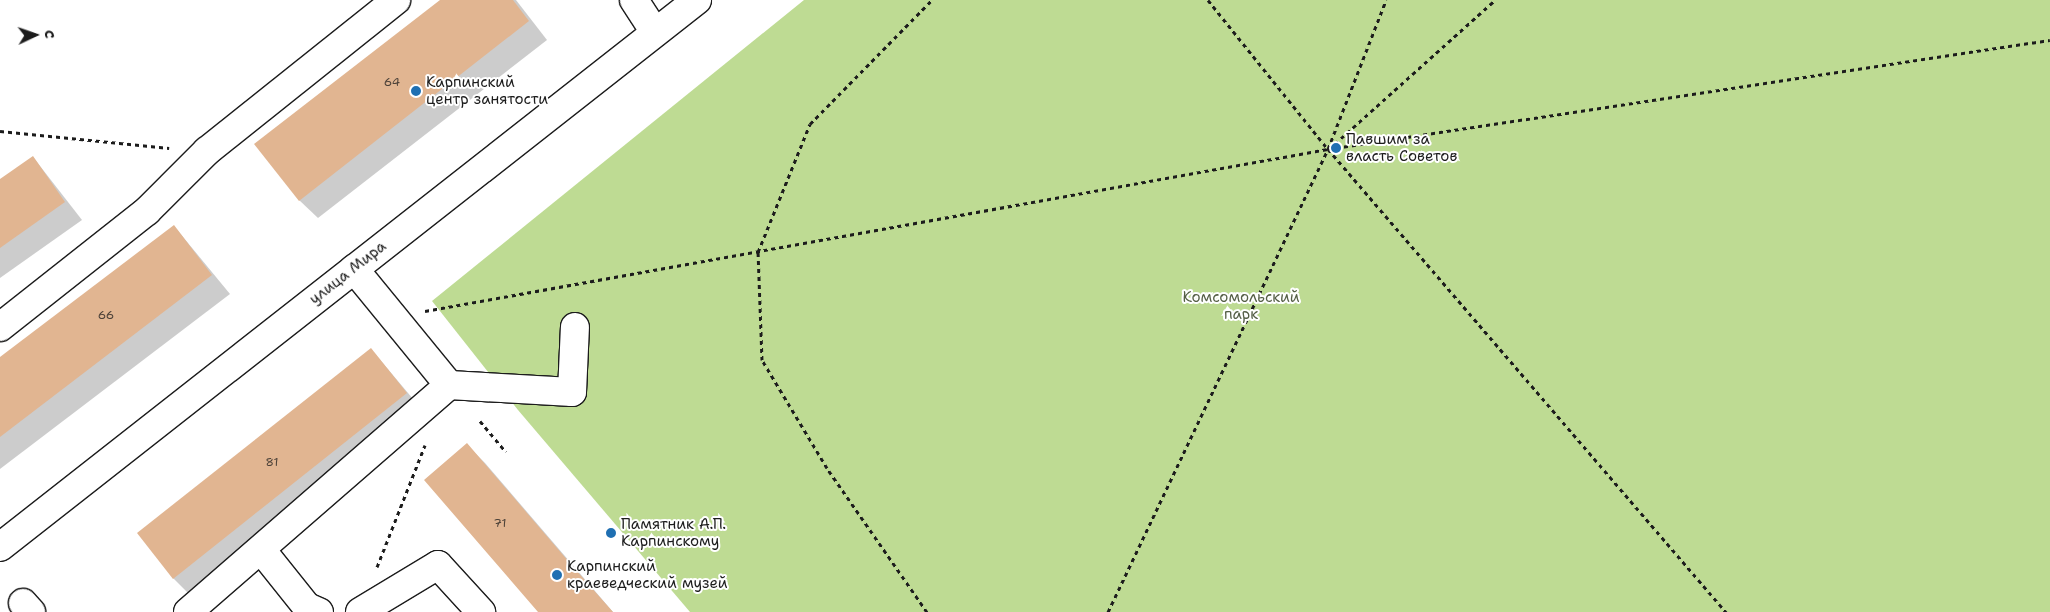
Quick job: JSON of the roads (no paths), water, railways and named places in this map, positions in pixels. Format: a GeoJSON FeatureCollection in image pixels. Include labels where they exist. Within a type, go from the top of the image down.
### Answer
{"type":"FeatureCollection","features":[{"type":"Feature","properties":{"kind":"main road"},"geometry":{"type":"LineString","coordinates":[[0,327],[147,211],[207,151],[396,0]]}},
{"type":"Feature","properties":{"kind":"main road"},"geometry":{"type":"LineString","coordinates":[[634,0],[655,32]]}},
{"type":"Feature","properties":{"kind":"main road","name":"улица Мира"},"geometry":{"type":"LineString","coordinates":[[0,546],[697,0]]}},
{"type":"Feature","properties":{"kind":"main road"},"geometry":{"type":"LineString","coordinates":[[354,269],[449,385]]}},
{"type":"Feature","properties":{"kind":"main road"},"geometry":{"type":"LineString","coordinates":[[188,612],[263,552],[449,385],[572,392],[575,327]]}},
{"type":"Feature","properties":{"kind":"main road"},"geometry":{"type":"LineString","coordinates":[[263,552],[307,607],[319,612]]}},
{"type":"Feature","properties":{"kind":"main road"},"geometry":{"type":"LineString","coordinates":[[360,612],[438,565],[481,612]]}},
{"type":"Feature","properties":{"kind":"place","name":"Карпинский центр занятости"},"geometry":{"type":"Point","coordinates":[416,91]}},
{"type":"Feature","properties":{"kind":"place","name":"Павшим за власть Советов"},"geometry":{"type":"Point","coordinates":[1336,148]}},
{"type":"Feature","properties":{"kind":"place","name":"Памятник А.П. Карпинскому"},"geometry":{"type":"Point","coordinates":[611,533]}},
{"type":"Feature","properties":{"kind":"place","name":"Карпинский краеведческий музей"},"geometry":{"type":"Point","coordinates":[557,575]}},
{"type":"Feature","properties":{"kind":"park label","name":"Комсомольский парк"},"geometry":{"type":"Point","coordinates":[1241,306]}}]}
